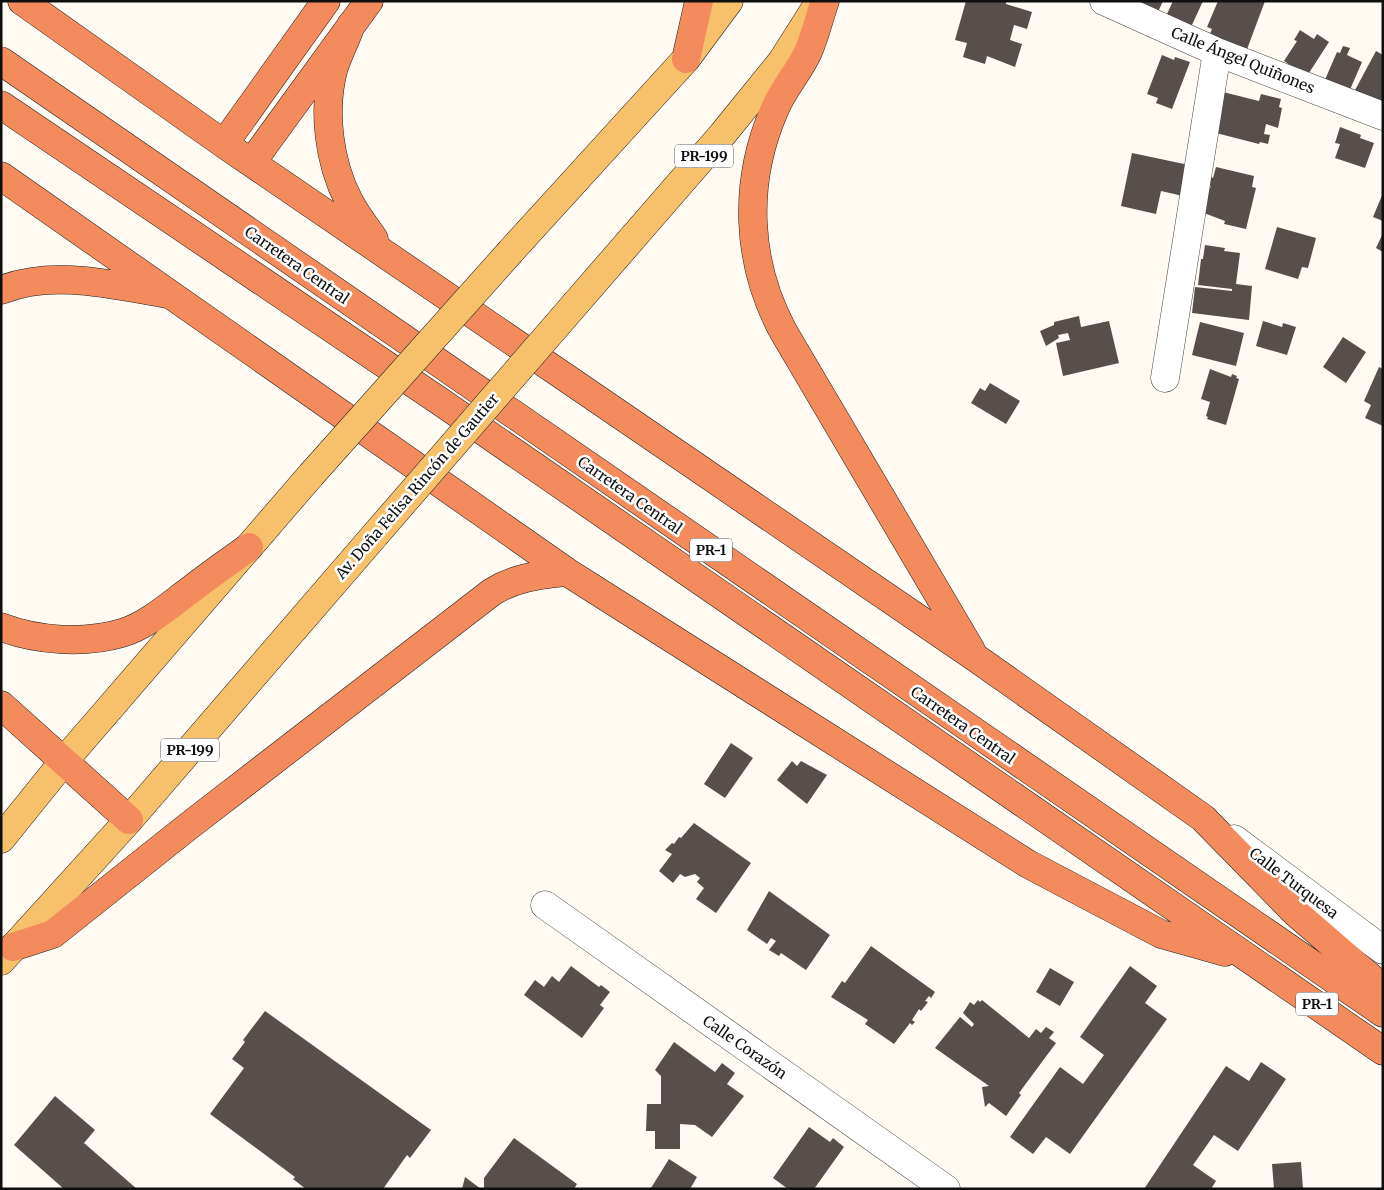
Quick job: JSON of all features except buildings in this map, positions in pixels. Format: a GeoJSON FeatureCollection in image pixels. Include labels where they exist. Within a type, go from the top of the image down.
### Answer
{"type":"FeatureCollection","features":[{"type":"Feature","properties":{"kind":"highway"},"geometry":{"type":"LineString","coordinates":[[22,1],[494,331],[976,658],[1203,818],[1296,913],[1383,990]]}},
{"type":"Feature","properties":{"kind":"highway"},"geometry":{"type":"LineString","coordinates":[[224,144],[326,1]]}},
{"type":"Feature","properties":{"kind":"highway"},"geometry":{"type":"LineString","coordinates":[[252,162],[369,1]]}},
{"type":"Feature","properties":{"kind":"highway"},"geometry":{"type":"LineString","coordinates":[[686,59],[699,1]]}},
{"type":"Feature","properties":{"kind":"highway"},"geometry":{"type":"LineString","coordinates":[[825,1],[808,53],[774,110],[755,175],[752,229],[763,285],[769,306],[783,331],[976,658]]}},
{"type":"Feature","properties":{"kind":"highway"},"geometry":{"type":"LineString","coordinates":[[351,25],[334,68],[331,83],[329,116],[331,148],[349,202],[382,251]]}},
{"type":"Feature","properties":{"kind":"highway","name":"Carretera Central"},"geometry":{"type":"LineString","coordinates":[[1,61],[1383,1013]]}},
{"type":"Feature","properties":{"kind":"highway","name":"Carretera Central"},"geometry":{"type":"LineString","coordinates":[[1,105],[438,400],[1383,1051]]}},
{"type":"Feature","properties":{"kind":"highway"},"geometry":{"type":"LineString","coordinates":[[1,176],[174,295],[567,572],[1028,864],[1160,934],[1250,959]]}},
{"type":"Feature","properties":{"kind":"highway"},"geometry":{"type":"LineString","coordinates":[[1,290],[28,282],[67,280],[174,295]]}},
{"type":"Feature","properties":{"kind":"highway"},"geometry":{"type":"LineString","coordinates":[[1,627],[32,635],[70,639],[123,632],[151,618],[176,602],[249,547]]}},
{"type":"Feature","properties":{"kind":"highway"},"geometry":{"type":"LineString","coordinates":[[7,954],[53,934],[190,825],[492,592],[522,578],[567,572]]}},
{"type":"Feature","properties":{"kind":"highway"},"geometry":{"type":"LineString","coordinates":[[1,706],[129,820]]}},
{"type":"Feature","properties":{"kind":"main road"},"geometry":{"type":"LineString","coordinates":[[1,839],[64,761],[311,475],[686,59],[729,1]]}},
{"type":"Feature","properties":{"kind":"main road","name":"Av. Doña Felisa Rincón de Gautier"},"geometry":{"type":"LineString","coordinates":[[7,954],[129,820],[722,135],[782,61],[820,1]]}},
{"type":"Feature","properties":{"kind":"street","name":"Calle Ángel Quiñones"},"geometry":{"type":"LineString","coordinates":[[1104,1],[1217,52],[1383,116]]}},
{"type":"Feature","properties":{"kind":"street"},"geometry":{"type":"LineString","coordinates":[[1165,378],[1217,52]]}},
{"type":"Feature","properties":{"kind":"street","name":"Calle Turquesa"},"geometry":{"type":"LineString","coordinates":[[1203,818],[1244,846],[1383,950]]}},
{"type":"Feature","properties":{"kind":"street","name":"Calle Corazón"},"geometry":{"type":"LineString","coordinates":[[544,905],[946,1189]]}}]}
